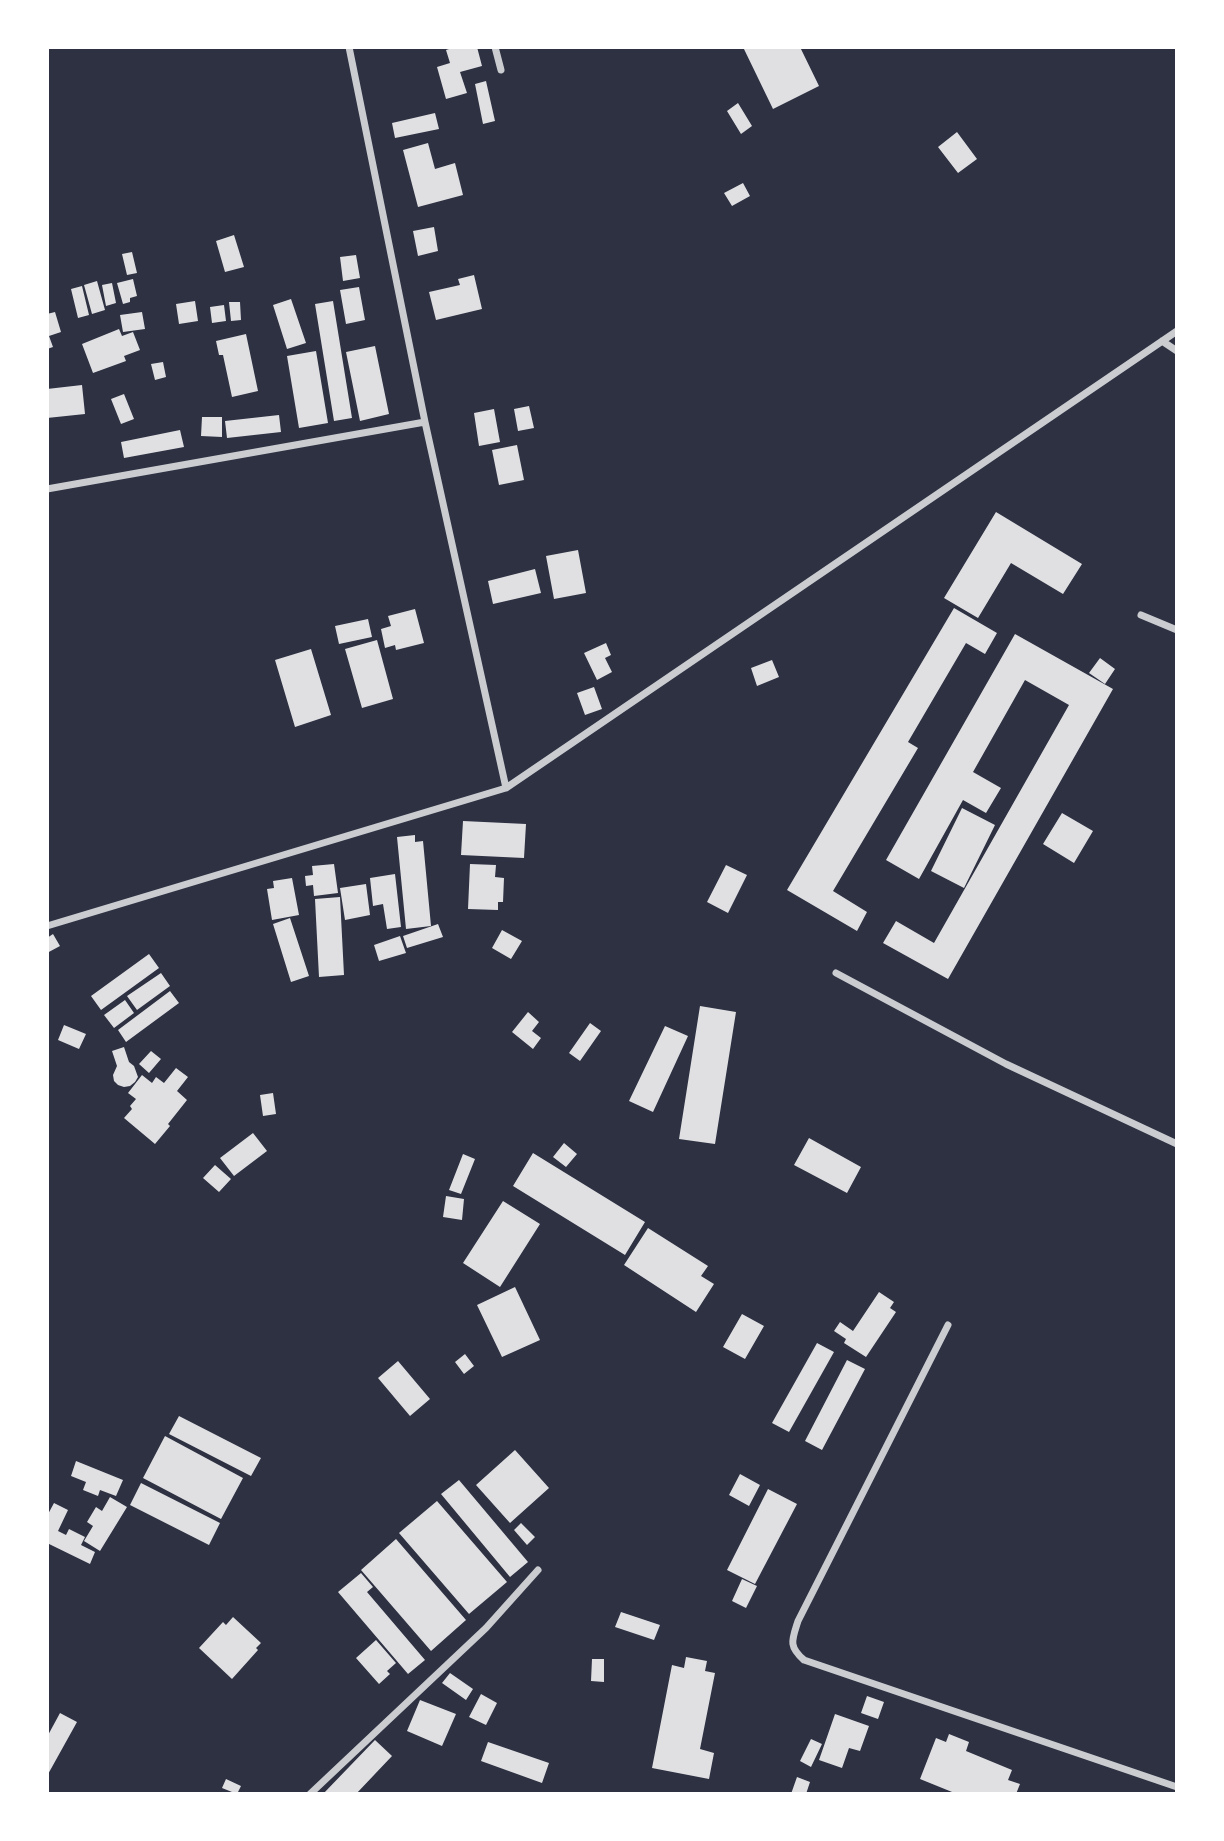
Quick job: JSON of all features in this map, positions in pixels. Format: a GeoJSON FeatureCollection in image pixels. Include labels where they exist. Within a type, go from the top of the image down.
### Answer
{"type":"FeatureCollection","features":[{"type":"Feature","properties":{"kind":"street"},"geometry":{"type":"LineString","coordinates":[[349,47],[425,422],[506,788]]}},
{"type":"Feature","properties":{"kind":"street"},"geometry":{"type":"LineString","coordinates":[[495,47],[501,71]]}},
{"type":"Feature","properties":{"kind":"street"},"geometry":{"type":"LineString","coordinates":[[47,926],[506,788],[1177,331]]}},
{"type":"Feature","properties":{"kind":"street"},"geometry":{"type":"LineString","coordinates":[[1162,341],[1177,351]]}},
{"type":"Feature","properties":{"kind":"street"},"geometry":{"type":"LineString","coordinates":[[47,489],[425,422]]}},
{"type":"Feature","properties":{"kind":"street"},"geometry":{"type":"LineString","coordinates":[[1141,615],[1177,630]]}},
{"type":"Feature","properties":{"kind":"street"},"geometry":{"type":"LineString","coordinates":[[836,973],[1006,1064],[1177,1144]]}},
{"type":"Feature","properties":{"kind":"street"},"geometry":{"type":"LineString","coordinates":[[948,1325],[798,1621],[792,1638],[795,1651],[804,1660],[1177,1787]]}},
{"type":"Feature","properties":{"kind":"street"},"geometry":{"type":"LineString","coordinates":[[310,1794],[486,1628],[538,1570]]}},
{"type":"Feature","properties":{"kind":"building"},"geometry":{"type":"Polygon","coordinates":[[[455,47],[477,47],[482,66],[460,72],[467,93],[446,99],[437,67],[450,63],[446,50],[455,47]]]}},
{"type":"Feature","properties":{"kind":"building"},"geometry":{"type":"Polygon","coordinates":[[[743,47],[800,47],[819,86],[773,109],[743,47]]]}},
{"type":"Feature","properties":{"kind":"building"},"geometry":{"type":"Polygon","coordinates":[[[486,81],[495,121],[483,124],[475,84],[486,81]]]}},
{"type":"Feature","properties":{"kind":"building"},"geometry":{"type":"Polygon","coordinates":[[[738,103],[752,126],[741,134],[727,111],[738,103]]]}},
{"type":"Feature","properties":{"kind":"building"},"geometry":{"type":"Polygon","coordinates":[[[435,113],[439,129],[395,138],[392,123],[435,113]]]}},
{"type":"Feature","properties":{"kind":"building"},"geometry":{"type":"Polygon","coordinates":[[[957,132],[977,159],[958,173],[938,147],[957,132]]]}},
{"type":"Feature","properties":{"kind":"building"},"geometry":{"type":"Polygon","coordinates":[[[428,143],[435,169],[455,163],[463,195],[418,207],[403,150],[428,143]]]}},
{"type":"Feature","properties":{"kind":"building"},"geometry":{"type":"Polygon","coordinates":[[[743,183],[750,196],[732,206],[724,193],[743,183]]]}},
{"type":"Feature","properties":{"kind":"building"},"geometry":{"type":"Polygon","coordinates":[[[434,227],[438,251],[418,256],[413,231],[434,227]]]}},
{"type":"Feature","properties":{"kind":"building"},"geometry":{"type":"Polygon","coordinates":[[[234,235],[244,267],[225,272],[216,241],[234,235]]]}},
{"type":"Feature","properties":{"kind":"building"},"geometry":{"type":"Polygon","coordinates":[[[132,252],[137,273],[127,275],[122,254],[132,252]]]}},
{"type":"Feature","properties":{"kind":"building"},"geometry":{"type":"Polygon","coordinates":[[[356,255],[360,278],[343,281],[340,257],[356,255]]]}},
{"type":"Feature","properties":{"kind":"building"},"geometry":{"type":"Polygon","coordinates":[[[474,275],[482,309],[436,320],[429,292],[460,285],[458,279],[474,275]]]}},
{"type":"Feature","properties":{"kind":"building"},"geometry":{"type":"Polygon","coordinates":[[[133,279],[137,296],[123,304],[117,283],[133,279]]]}},
{"type":"Feature","properties":{"kind":"building"},"geometry":{"type":"Polygon","coordinates":[[[97,281],[105,310],[92,314],[84,285],[97,281]]]}},
{"type":"Feature","properties":{"kind":"building"},"geometry":{"type":"Polygon","coordinates":[[[112,283],[116,303],[106,306],[102,285],[112,283]]]}},
{"type":"Feature","properties":{"kind":"building"},"geometry":{"type":"Polygon","coordinates":[[[82,286],[89,315],[78,318],[71,289],[82,286]]]}},
{"type":"Feature","properties":{"kind":"building"},"geometry":{"type":"Polygon","coordinates":[[[359,287],[365,320],[346,324],[340,290],[359,287]]]}},
{"type":"Feature","properties":{"kind":"building"},"geometry":{"type":"Polygon","coordinates":[[[291,299],[306,343],[287,349],[273,305],[291,299]]]}},
{"type":"Feature","properties":{"kind":"building"},"geometry":{"type":"Polygon","coordinates":[[[195,301],[198,321],[179,324],[176,304],[195,301]]]}},
{"type":"Feature","properties":{"kind":"building"},"geometry":{"type":"Polygon","coordinates":[[[333,301],[352,418],[334,421],[315,304],[333,301]]]}},
{"type":"Feature","properties":{"kind":"building"},"geometry":{"type":"Polygon","coordinates":[[[229,302],[240,302],[241,320],[231,321],[229,302]]]}},
{"type":"Feature","properties":{"kind":"building"},"geometry":{"type":"Polygon","coordinates":[[[224,305],[226,321],[212,323],[210,307],[224,305]]]}},
{"type":"Feature","properties":{"kind":"building"},"geometry":{"type":"Polygon","coordinates":[[[55,312],[61,332],[49,336],[53,347],[47,349],[47,314],[55,312]]]}},
{"type":"Feature","properties":{"kind":"building"},"geometry":{"type":"Polygon","coordinates":[[[142,312],[145,329],[123,332],[120,315],[142,312]]]}},
{"type":"Feature","properties":{"kind":"building"},"geometry":{"type":"Polygon","coordinates":[[[119,329],[122,336],[133,332],[140,350],[124,356],[126,361],[93,373],[82,344],[119,329]]]}},
{"type":"Feature","properties":{"kind":"building"},"geometry":{"type":"Polygon","coordinates":[[[246,334],[258,391],[232,397],[223,355],[219,355],[216,341],[246,334]]]}},
{"type":"Feature","properties":{"kind":"building"},"geometry":{"type":"Polygon","coordinates":[[[375,346],[389,414],[360,421],[346,352],[375,346]]]}},
{"type":"Feature","properties":{"kind":"building"},"geometry":{"type":"Polygon","coordinates":[[[316,351],[328,423],[299,428],[287,356],[316,351]]]}},
{"type":"Feature","properties":{"kind":"building"},"geometry":{"type":"Polygon","coordinates":[[[163,362],[166,377],[155,380],[151,364],[163,362]]]}},
{"type":"Feature","properties":{"kind":"building"},"geometry":{"type":"Polygon","coordinates":[[[82,385],[85,414],[47,418],[47,389],[82,385]]]}},
{"type":"Feature","properties":{"kind":"building"},"geometry":{"type":"Polygon","coordinates":[[[124,394],[134,419],[121,424],[111,399],[124,394]]]}},
{"type":"Feature","properties":{"kind":"building"},"geometry":{"type":"Polygon","coordinates":[[[529,406],[534,428],[518,431],[514,409],[529,406]]]}},
{"type":"Feature","properties":{"kind":"building"},"geometry":{"type":"Polygon","coordinates":[[[494,409],[500,442],[479,446],[474,413],[494,409]]]}},
{"type":"Feature","properties":{"kind":"building"},"geometry":{"type":"Polygon","coordinates":[[[279,415],[281,432],[227,438],[225,421],[279,415]]]}},
{"type":"Feature","properties":{"kind":"building"},"geometry":{"type":"Polygon","coordinates":[[[202,417],[222,417],[222,437],[201,436],[202,417]]]}},
{"type":"Feature","properties":{"kind":"building"},"geometry":{"type":"Polygon","coordinates":[[[180,430],[184,447],[124,458],[121,442],[180,430]]]}},
{"type":"Feature","properties":{"kind":"building"},"geometry":{"type":"Polygon","coordinates":[[[517,445],[524,480],[499,485],[492,450],[517,445]]]}},
{"type":"Feature","properties":{"kind":"building"},"geometry":{"type":"Polygon","coordinates":[[[996,512],[1082,564],[1063,594],[1011,563],[978,618],[944,598],[996,512]]]}},
{"type":"Feature","properties":{"kind":"building"},"geometry":{"type":"Polygon","coordinates":[[[578,550],[586,593],[554,599],[546,556],[578,550]]]}},
{"type":"Feature","properties":{"kind":"building"},"geometry":{"type":"Polygon","coordinates":[[[535,569],[541,593],[493,604],[488,581],[535,569]]]}},
{"type":"Feature","properties":{"kind":"building"},"geometry":{"type":"Polygon","coordinates":[[[954,608],[997,633],[985,654],[966,643],[908,742],[918,748],[833,891],[867,912],[857,931],[787,890],[954,608]]]}},
{"type":"Feature","properties":{"kind":"building"},"geometry":{"type":"Polygon","coordinates":[[[415,609],[424,643],[396,650],[395,645],[385,648],[381,629],[391,626],[388,616],[415,609]]]}},
{"type":"Feature","properties":{"kind":"building"},"geometry":{"type":"Polygon","coordinates":[[[368,619],[372,637],[339,644],[335,626],[368,619]]]}},
{"type":"Feature","properties":{"kind":"building"},"geometry":{"type":"Polygon","coordinates":[[[1015,634],[1113,689],[948,979],[883,943],[896,921],[934,943],[1069,705],[1025,680],[973,772],[1001,788],[986,813],[963,800],[919,879],[886,860],[1015,634]]]}},
{"type":"Feature","properties":{"kind":"building"},"geometry":{"type":"Polygon","coordinates":[[[377,640],[393,699],[362,708],[345,649],[377,640]]]}},
{"type":"Feature","properties":{"kind":"building"},"geometry":{"type":"Polygon","coordinates":[[[606,643],[611,655],[605,658],[612,672],[597,680],[584,653],[606,643]]]}},
{"type":"Feature","properties":{"kind":"building"},"geometry":{"type":"Polygon","coordinates":[[[311,649],[331,715],[295,727],[275,660],[311,649]]]}},
{"type":"Feature","properties":{"kind":"building"},"geometry":{"type":"Polygon","coordinates":[[[1100,658],[1115,669],[1105,684],[1089,673],[1100,658]]]}},
{"type":"Feature","properties":{"kind":"building"},"geometry":{"type":"Polygon","coordinates":[[[772,660],[779,677],[757,686],[751,668],[772,660]]]}},
{"type":"Feature","properties":{"kind":"building"},"geometry":{"type":"Polygon","coordinates":[[[594,687],[602,709],[585,715],[577,693],[594,687]]]}},
{"type":"Feature","properties":{"kind":"building"},"geometry":{"type":"Polygon","coordinates":[[[962,808],[995,825],[964,888],[931,871],[962,808]]]}},
{"type":"Feature","properties":{"kind":"building"},"geometry":{"type":"Polygon","coordinates":[[[1062,813],[1093,831],[1074,863],[1043,844],[1062,813]]]}},
{"type":"Feature","properties":{"kind":"building"},"geometry":{"type":"Polygon","coordinates":[[[463,821],[526,824],[524,858],[461,855],[463,821]]]}},
{"type":"Feature","properties":{"kind":"building"},"geometry":{"type":"Polygon","coordinates":[[[415,835],[415,842],[423,841],[431,926],[406,929],[397,837],[415,835]]]}},
{"type":"Feature","properties":{"kind":"building"},"geometry":{"type":"Polygon","coordinates":[[[334,864],[338,893],[314,896],[313,885],[306,886],[305,876],[313,875],[312,866],[334,864]]]}},
{"type":"Feature","properties":{"kind":"building"},"geometry":{"type":"Polygon","coordinates":[[[470,864],[496,865],[495,877],[504,878],[503,902],[498,902],[498,910],[468,909],[470,864]]]}},
{"type":"Feature","properties":{"kind":"building"},"geometry":{"type":"Polygon","coordinates":[[[726,865],[747,875],[728,913],[707,902],[726,865]]]}},
{"type":"Feature","properties":{"kind":"building"},"geometry":{"type":"Polygon","coordinates":[[[395,874],[401,927],[387,929],[383,904],[373,906],[370,878],[395,874]]]}},
{"type":"Feature","properties":{"kind":"building"},"geometry":{"type":"Polygon","coordinates":[[[292,878],[299,915],[272,920],[267,889],[274,888],[273,881],[292,878]]]}},
{"type":"Feature","properties":{"kind":"building"},"geometry":{"type":"Polygon","coordinates":[[[366,884],[370,915],[345,920],[340,888],[366,884]]]}},
{"type":"Feature","properties":{"kind":"building"},"geometry":{"type":"Polygon","coordinates":[[[340,897],[344,975],[319,977],[315,899],[340,897]]]}},
{"type":"Feature","properties":{"kind":"building"},"geometry":{"type":"Polygon","coordinates":[[[290,918],[309,976],[291,982],[273,924],[290,918]]]}},
{"type":"Feature","properties":{"kind":"building"},"geometry":{"type":"Polygon","coordinates":[[[438,924],[443,937],[407,948],[403,936],[438,924]]]}},
{"type":"Feature","properties":{"kind":"building"},"geometry":{"type":"Polygon","coordinates":[[[502,930],[522,941],[511,959],[492,948],[502,930]]]}},
{"type":"Feature","properties":{"kind":"building"},"geometry":{"type":"Polygon","coordinates":[[[53,934],[60,946],[47,953],[47,938],[53,934]]]}},
{"type":"Feature","properties":{"kind":"building"},"geometry":{"type":"Polygon","coordinates":[[[400,936],[406,953],[379,961],[374,945],[400,936]]]}},
{"type":"Feature","properties":{"kind":"building"},"geometry":{"type":"Polygon","coordinates":[[[149,954],[159,968],[101,1010],[91,996],[149,954]]]}},
{"type":"Feature","properties":{"kind":"building"},"geometry":{"type":"Polygon","coordinates":[[[161,973],[170,986],[137,1010],[127,996],[161,973]]]}},
{"type":"Feature","properties":{"kind":"building"},"geometry":{"type":"Polygon","coordinates":[[[170,991],[179,1003],[126,1042],[118,1030],[170,991]]]}},
{"type":"Feature","properties":{"kind":"building"},"geometry":{"type":"Polygon","coordinates":[[[125,1000],[134,1013],[114,1028],[104,1015],[125,1000]]]}},
{"type":"Feature","properties":{"kind":"building"},"geometry":{"type":"Polygon","coordinates":[[[700,1006],[736,1012],[715,1144],[679,1139],[700,1006]]]}},
{"type":"Feature","properties":{"kind":"building"},"geometry":{"type":"Polygon","coordinates":[[[528,1012],[539,1022],[532,1031],[541,1038],[533,1049],[512,1032],[528,1012]]]}},
{"type":"Feature","properties":{"kind":"building"},"geometry":{"type":"Polygon","coordinates":[[[590,1023],[601,1031],[580,1061],[569,1053],[590,1023]]]}},
{"type":"Feature","properties":{"kind":"building"},"geometry":{"type":"Polygon","coordinates":[[[64,1025],[86,1034],[79,1049],[58,1040],[64,1025]]]}},
{"type":"Feature","properties":{"kind":"building"},"geometry":{"type":"Polygon","coordinates":[[[665,1026],[688,1036],[653,1112],[629,1101],[665,1026]]]}},
{"type":"Feature","properties":{"kind":"building"},"geometry":{"type":"Polygon","coordinates":[[[124,1047],[138,1077],[130,1086],[124,1087],[114,1081],[113,1075],[117,1066],[112,1051],[124,1047]]]}},
{"type":"Feature","properties":{"kind":"building"},"geometry":{"type":"Polygon","coordinates":[[[151,1051],[161,1059],[149,1073],[139,1064],[151,1051]]]}},
{"type":"Feature","properties":{"kind":"building"},"geometry":{"type":"Polygon","coordinates":[[[176,1068],[188,1077],[177,1091],[187,1100],[155,1144],[124,1118],[136,1099],[128,1093],[142,1075],[152,1083],[156,1077],[164,1083],[176,1068]]]}},
{"type":"Feature","properties":{"kind":"building"},"geometry":{"type":"Polygon","coordinates":[[[273,1093],[276,1114],[263,1116],[260,1095],[273,1093]]]}},
{"type":"Feature","properties":{"kind":"building"},"geometry":{"type":"Polygon","coordinates":[[[253,1133],[267,1151],[234,1176],[220,1158],[253,1133]]]}},
{"type":"Feature","properties":{"kind":"building"},"geometry":{"type":"Polygon","coordinates":[[[809,1138],[861,1167],[847,1193],[794,1165],[809,1138]]]}},
{"type":"Feature","properties":{"kind":"building"},"geometry":{"type":"Polygon","coordinates":[[[564,1143],[577,1154],[566,1167],[553,1157],[564,1143]]]}},
{"type":"Feature","properties":{"kind":"building"},"geometry":{"type":"Polygon","coordinates":[[[533,1153],[645,1222],[625,1255],[513,1186],[533,1153]]]}},
{"type":"Feature","properties":{"kind":"building"},"geometry":{"type":"Polygon","coordinates":[[[463,1154],[475,1159],[461,1194],[449,1190],[463,1154]]]}},
{"type":"Feature","properties":{"kind":"building"},"geometry":{"type":"Polygon","coordinates":[[[215,1165],[231,1179],[219,1192],[203,1178],[215,1165]]]}},
{"type":"Feature","properties":{"kind":"building"},"geometry":{"type":"Polygon","coordinates":[[[446,1196],[464,1199],[462,1220],[443,1217],[446,1196]]]}},
{"type":"Feature","properties":{"kind":"building"},"geometry":{"type":"Polygon","coordinates":[[[503,1201],[540,1224],[500,1287],[463,1263],[503,1201]]]}},
{"type":"Feature","properties":{"kind":"building"},"geometry":{"type":"Polygon","coordinates":[[[648,1228],[708,1266],[701,1276],[714,1284],[696,1312],[624,1265],[648,1228]]]}},
{"type":"Feature","properties":{"kind":"building"},"geometry":{"type":"Polygon","coordinates":[[[515,1287],[540,1340],[502,1357],[477,1305],[515,1287]]]}},
{"type":"Feature","properties":{"kind":"building"},"geometry":{"type":"Polygon","coordinates":[[[879,1292],[894,1302],[890,1308],[896,1312],[866,1357],[844,1343],[846,1339],[834,1331],[840,1322],[853,1331],[879,1292]]]}},
{"type":"Feature","properties":{"kind":"building"},"geometry":{"type":"Polygon","coordinates":[[[742,1314],[764,1326],[745,1359],[723,1347],[742,1314]]]}},
{"type":"Feature","properties":{"kind":"building"},"geometry":{"type":"Polygon","coordinates":[[[817,1343],[834,1352],[789,1432],[772,1423],[817,1343]]]}},
{"type":"Feature","properties":{"kind":"building"},"geometry":{"type":"Polygon","coordinates":[[[465,1354],[474,1366],[464,1374],[455,1362],[465,1354]]]}},
{"type":"Feature","properties":{"kind":"building"},"geometry":{"type":"Polygon","coordinates":[[[847,1360],[865,1369],[822,1450],[805,1441],[847,1360]]]}},
{"type":"Feature","properties":{"kind":"building"},"geometry":{"type":"Polygon","coordinates":[[[398,1361],[430,1399],[410,1416],[378,1378],[398,1361]]]}},
{"type":"Feature","properties":{"kind":"building"},"geometry":{"type":"Polygon","coordinates":[[[179,1416],[261,1458],[251,1476],[169,1434],[179,1416]]]}},
{"type":"Feature","properties":{"kind":"building"},"geometry":{"type":"Polygon","coordinates":[[[165,1436],[243,1478],[221,1519],[143,1478],[165,1436]]]}},
{"type":"Feature","properties":{"kind":"building"},"geometry":{"type":"Polygon","coordinates":[[[515,1450],[549,1488],[510,1523],[476,1485],[515,1450]]]}},
{"type":"Feature","properties":{"kind":"building"},"geometry":{"type":"Polygon","coordinates":[[[76,1461],[123,1480],[116,1496],[100,1490],[98,1496],[83,1490],[86,1482],[71,1476],[76,1461]]]}},
{"type":"Feature","properties":{"kind":"building"},"geometry":{"type":"Polygon","coordinates":[[[740,1474],[760,1485],[749,1506],[729,1495],[740,1474]]]}},
{"type":"Feature","properties":{"kind":"building"},"geometry":{"type":"Polygon","coordinates":[[[459,1480],[528,1562],[510,1577],[441,1494],[459,1480]]]}},
{"type":"Feature","properties":{"kind":"building"},"geometry":{"type":"Polygon","coordinates":[[[141,1483],[220,1523],[209,1545],[130,1505],[141,1483]]]}},
{"type":"Feature","properties":{"kind":"building"},"geometry":{"type":"Polygon","coordinates":[[[768,1489],[797,1504],[755,1584],[727,1570],[768,1489]]]}},
{"type":"Feature","properties":{"kind":"building"},"geometry":{"type":"Polygon","coordinates":[[[110,1497],[127,1507],[100,1551],[84,1541],[93,1526],[87,1522],[96,1507],[102,1511],[110,1497]]]}},
{"type":"Feature","properties":{"kind":"building"},"geometry":{"type":"Polygon","coordinates":[[[437,1501],[507,1582],[469,1614],[399,1533],[437,1501]]]}},
{"type":"Feature","properties":{"kind":"building"},"geometry":{"type":"Polygon","coordinates":[[[54,1503],[68,1510],[58,1531],[66,1535],[69,1529],[85,1537],[81,1545],[95,1552],[90,1564],[47,1543],[47,1516],[54,1503]]]}},
{"type":"Feature","properties":{"kind":"building"},"geometry":{"type":"Polygon","coordinates":[[[521,1523],[535,1537],[527,1545],[514,1530],[521,1523]]]}},
{"type":"Feature","properties":{"kind":"building"},"geometry":{"type":"Polygon","coordinates":[[[396,1539],[466,1620],[431,1651],[361,1570],[396,1539]]]}},
{"type":"Feature","properties":{"kind":"building"},"geometry":{"type":"Polygon","coordinates":[[[361,1573],[373,1587],[367,1592],[425,1660],[408,1674],[338,1592],[361,1573]]]}},
{"type":"Feature","properties":{"kind":"building"},"geometry":{"type":"Polygon","coordinates":[[[742,1579],[757,1586],[746,1608],[732,1601],[742,1579]]]}},
{"type":"Feature","properties":{"kind":"building"},"geometry":{"type":"Polygon","coordinates":[[[621,1612],[660,1625],[654,1640],[615,1627],[621,1612]]]}},
{"type":"Feature","properties":{"kind":"building"},"geometry":{"type":"Polygon","coordinates":[[[233,1617],[261,1643],[232,1679],[199,1648],[223,1622],[226,1625],[233,1617]]]}},
{"type":"Feature","properties":{"kind":"building"},"geometry":{"type":"Polygon","coordinates":[[[376,1640],[396,1663],[387,1671],[390,1674],[379,1684],[356,1658],[376,1640]]]}},
{"type":"Feature","properties":{"kind":"building"},"geometry":{"type":"Polygon","coordinates":[[[686,1657],[707,1661],[705,1671],[715,1673],[700,1749],[714,1753],[709,1779],[652,1768],[672,1665],[684,1668],[686,1657]]]}},
{"type":"Feature","properties":{"kind":"building"},"geometry":{"type":"Polygon","coordinates":[[[592,1659],[604,1659],[604,1682],[591,1681],[592,1659]]]}},
{"type":"Feature","properties":{"kind":"building"},"geometry":{"type":"Polygon","coordinates":[[[450,1673],[473,1689],[466,1700],[442,1683],[450,1673]]]}},
{"type":"Feature","properties":{"kind":"building"},"geometry":{"type":"Polygon","coordinates":[[[481,1694],[497,1703],[486,1725],[469,1717],[481,1694]]]}},
{"type":"Feature","properties":{"kind":"building"},"geometry":{"type":"Polygon","coordinates":[[[867,1696],[884,1702],[878,1719],[861,1713],[867,1696]]]}},
{"type":"Feature","properties":{"kind":"building"},"geometry":{"type":"Polygon","coordinates":[[[420,1700],[456,1714],[442,1746],[407,1731],[420,1700]]]}},
{"type":"Feature","properties":{"kind":"building"},"geometry":{"type":"Polygon","coordinates":[[[60,1713],[77,1722],[47,1776],[47,1737],[60,1713]]]}},
{"type":"Feature","properties":{"kind":"building"},"geometry":{"type":"Polygon","coordinates":[[[835,1714],[869,1726],[860,1751],[849,1748],[842,1768],[819,1760],[835,1714]]]}},
{"type":"Feature","properties":{"kind":"building"},"geometry":{"type":"Polygon","coordinates":[[[949,1734],[969,1742],[966,1751],[1012,1770],[1008,1780],[1020,1784],[1016,1794],[957,1794],[920,1779],[936,1738],[946,1742],[949,1734]]]}},
{"type":"Feature","properties":{"kind":"building"},"geometry":{"type":"Polygon","coordinates":[[[811,1739],[822,1744],[811,1767],[800,1761],[811,1739]]]}},
{"type":"Feature","properties":{"kind":"building"},"geometry":{"type":"Polygon","coordinates":[[[375,1740],[392,1756],[356,1794],[323,1794],[375,1740]]]}},
{"type":"Feature","properties":{"kind":"building"},"geometry":{"type":"Polygon","coordinates":[[[488,1742],[549,1763],[542,1783],[481,1761],[488,1742]]]}},
{"type":"Feature","properties":{"kind":"building"},"geometry":{"type":"Polygon","coordinates":[[[797,1777],[810,1782],[806,1794],[791,1794],[797,1777]]]}},
{"type":"Feature","properties":{"kind":"building"},"geometry":{"type":"Polygon","coordinates":[[[226,1779],[241,1786],[237,1794],[222,1788],[226,1779]]]}}]}
